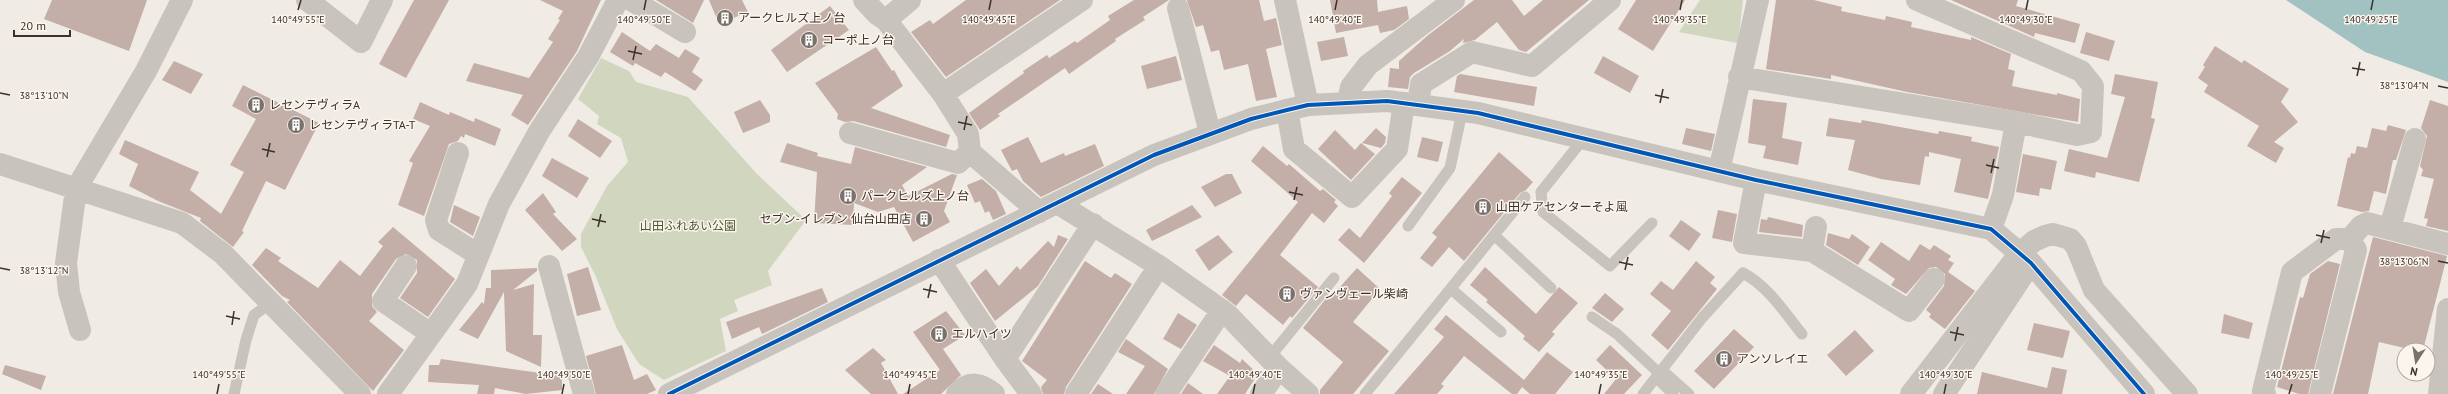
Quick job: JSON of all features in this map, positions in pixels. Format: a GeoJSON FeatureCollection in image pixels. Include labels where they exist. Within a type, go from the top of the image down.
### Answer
{"type":"FeatureCollection","features":[{"type":"Feature","properties":{"kind":"street"},"geometry":{"type":"LineString","coordinates":[[80,330],[69,292],[66,263],[76,189],[146,71],[182,0]]}},
{"type":"Feature","properties":{"kind":"street"},"geometry":{"type":"LineString","coordinates":[[307,0],[361,42],[382,0]]}},
{"type":"Feature","properties":{"kind":"street"},"geometry":{"type":"LineString","coordinates":[[388,394],[467,284],[477,254],[499,204],[540,130],[588,57],[618,0]]}},
{"type":"Feature","properties":{"kind":"street"},"geometry":{"type":"LineString","coordinates":[[631,0],[685,32]]}},
{"type":"Feature","properties":{"kind":"street"},"geometry":{"type":"LineString","coordinates":[[864,0],[877,14],[886,20],[943,94],[968,134],[970,152],[1048,207],[1093,224],[1159,266],[1222,310],[1274,363],[1308,394]]}},
{"type":"Feature","properties":{"kind":"street"},"geometry":{"type":"LineString","coordinates":[[886,20],[910,0]]}},
{"type":"Feature","properties":{"kind":"street"},"geometry":{"type":"LineString","coordinates":[[943,94],[1082,0]]}},
{"type":"Feature","properties":{"kind":"street"},"geometry":{"type":"LineString","coordinates":[[1286,0],[1308,105]]}},
{"type":"Feature","properties":{"kind":"street"},"geometry":{"type":"LineString","coordinates":[[1348,102],[1352,87],[1368,65],[1454,0]]}},
{"type":"Feature","properties":{"kind":"street"},"geometry":{"type":"LineString","coordinates":[[1287,110],[1294,149],[1352,197],[1398,149],[1411,103],[1421,84],[1472,52],[1532,66],[1610,0]]}},
{"type":"Feature","properties":{"kind":"street"},"geometry":{"type":"LineString","coordinates":[[1719,171],[1739,77],[1758,0]]}},
{"type":"Feature","properties":{"kind":"street"},"geometry":{"type":"LineString","coordinates":[[1739,77],[2016,122],[2077,135],[2091,132],[2093,86],[2081,71],[1917,0]]}},
{"type":"Feature","properties":{"kind":"street"},"geometry":{"type":"LineString","coordinates":[[1178,8],[1210,133]]}},
{"type":"Feature","properties":{"kind":"street"},"geometry":{"type":"LineString","coordinates":[[669,394],[1154,155],[1251,119],[1308,105],[1348,102],[1411,103],[1462,112],[1478,113],[1756,180],[1992,229],[2026,258],[2144,394]]}},
{"type":"Feature","properties":{"kind":"street"},"geometry":{"type":"LineString","coordinates":[[1992,229],[2003,195],[2016,122]]}},
{"type":"Feature","properties":{"kind":"street"},"geometry":{"type":"LineString","coordinates":[[850,133],[958,163],[970,152]]}},
{"type":"Feature","properties":{"kind":"street"},"geometry":{"type":"LineString","coordinates":[[2390,228],[2415,139]]}},
{"type":"Feature","properties":{"kind":"street"},"geometry":{"type":"LineString","coordinates":[[458,153],[436,220],[439,230],[477,254]]}},
{"type":"Feature","properties":{"kind":"street"},"geometry":{"type":"LineString","coordinates":[[0,164],[182,223],[224,254],[360,394]]}},
{"type":"Feature","properties":{"kind":"street"},"geometry":{"type":"LineString","coordinates":[[1756,180],[1744,243],[1812,251],[1909,311],[1934,279]]}},
{"type":"Feature","properties":{"kind":"street"},"geometry":{"type":"LineString","coordinates":[[2265,394],[2263,391],[2292,272],[2336,239],[2350,239],[2361,226],[2367,223],[2448,244]]}},
{"type":"Feature","properties":{"kind":"street"},"geometry":{"type":"LineString","coordinates":[[1005,359],[1093,224]]}},
{"type":"Feature","properties":{"kind":"street"},"geometry":{"type":"LineString","coordinates":[[1812,251],[1816,227]]}},
{"type":"Feature","properties":{"kind":"street"},"geometry":{"type":"LineString","coordinates":[[1944,394],[2026,258],[2034,242],[2044,236],[2053,234],[2070,239],[2076,246],[2094,290],[2188,394]]}},
{"type":"Feature","properties":{"kind":"street"},"geometry":{"type":"LineString","coordinates":[[2320,394],[2356,250],[2350,239]]}},
{"type":"Feature","properties":{"kind":"street"},"geometry":{"type":"LineString","coordinates":[[1911,394],[2026,258]]}},
{"type":"Feature","properties":{"kind":"street"},"geometry":{"type":"LineString","coordinates":[[939,260],[1026,391]]}},
{"type":"Feature","properties":{"kind":"street"},"geometry":{"type":"LineString","coordinates":[[406,266],[383,302],[431,334]]}},
{"type":"Feature","properties":{"kind":"street"},"geometry":{"type":"LineString","coordinates":[[549,266],[584,394]]}},
{"type":"Feature","properties":{"kind":"street"},"geometry":{"type":"LineString","coordinates":[[1076,394],[1159,266]]}},
{"type":"Feature","properties":{"kind":"street"},"geometry":{"type":"LineString","coordinates":[[2439,394],[2445,361],[2448,309]]}},
{"type":"Feature","properties":{"kind":"street"},"geometry":{"type":"LineString","coordinates":[[1166,394],[1222,310]]}},
{"type":"Feature","properties":{"kind":"street"},"geometry":{"type":"LineString","coordinates":[[1261,394],[1274,363]]}},
{"type":"Feature","properties":{"kind":"street"},"geometry":{"type":"LineString","coordinates":[[957,394],[962,388],[974,383],[984,386],[994,394]]}},
{"type":"Feature","properties":{"kind":"lane"},"geometry":{"type":"LineString","coordinates":[[1408,226],[1450,168],[1462,112]]}},
{"type":"Feature","properties":{"kind":"lane"},"geometry":{"type":"LineString","coordinates":[[1584,138],[1541,192],[1543,212],[1610,266],[1652,223]]}},
{"type":"Feature","properties":{"kind":"lane"},"geometry":{"type":"LineString","coordinates":[[1365,394],[1525,197]]}},
{"type":"Feature","properties":{"kind":"lane"},"geometry":{"type":"LineString","coordinates":[[1494,235],[1550,288]]}},
{"type":"Feature","properties":{"kind":"lane"},"geometry":{"type":"LineString","coordinates":[[1643,394],[1702,318],[1743,273],[1751,277],[1774,299],[1802,334]]}},
{"type":"Feature","properties":{"kind":"lane"},"geometry":{"type":"LineString","coordinates":[[1274,363],[1334,278]]}},
{"type":"Feature","properties":{"kind":"lane"},"geometry":{"type":"LineString","coordinates":[[1451,289],[1501,332]]}},
{"type":"Feature","properties":{"kind":"lane"},"geometry":{"type":"LineString","coordinates":[[234,394],[246,340],[254,315],[272,302]]}},
{"type":"Feature","properties":{"kind":"lane"},"geometry":{"type":"LineString","coordinates":[[1592,317],[1616,334],[1659,374],[1689,394]]}},
{"type":"Feature","properties":{"kind":"lane"},"geometry":{"type":"LineString","coordinates":[[1659,374],[1673,394]]}},
{"type":"Feature","properties":{"kind":"green space"},"geometry":{"type":"Polygon","coordinates":[[[1700,0],[1743,0],[1738,43],[1679,32],[1700,0]]]}},
{"type":"Feature","properties":{"kind":"green space","name":"山田ふれあい公園"},"geometry":{"type":"Polygon","coordinates":[[[601,58],[629,71],[636,82],[688,97],[757,174],[806,220],[768,271],[772,285],[734,300],[738,311],[720,319],[726,351],[664,380],[639,364],[617,329],[596,277],[581,247],[581,234],[607,186],[628,162],[621,138],[597,124],[599,116],[578,99],[601,58]]]}},
{"type":"Feature","properties":{"kind":"water"},"geometry":{"type":"Polygon","coordinates":[[[2286,0],[2448,0],[2448,82],[2365,52],[2286,0]]]}},
{"type":"Feature","properties":{"kind":"building"},"geometry":{"type":"Polygon","coordinates":[[[52,0],[147,0],[129,51],[44,19],[52,0]]]}},
{"type":"Feature","properties":{"kind":"building"},"geometry":{"type":"Polygon","coordinates":[[[414,0],[449,0],[406,78],[379,64],[414,0]]]}},
{"type":"Feature","properties":{"kind":"building"},"geometry":{"type":"Polygon","coordinates":[[[540,0],[601,0],[577,51],[528,125],[511,115],[523,95],[466,81],[474,63],[529,78],[553,42],[548,39],[560,20],[558,19],[563,11],[540,0]]]}},
{"type":"Feature","properties":{"kind":"building"},"geometry":{"type":"Polygon","coordinates":[[[656,0],[704,0],[693,23],[656,0]]]}},
{"type":"Feature","properties":{"kind":"building","name":"アークヒルズ上ノ台"},"geometry":{"type":"Polygon","coordinates":[[[709,0],[742,0],[748,12],[719,24],[709,0]]]}},
{"type":"Feature","properties":{"kind":"building"},"geometry":{"type":"Polygon","coordinates":[[[966,0],[1060,0],[946,77],[911,32],[930,20],[933,24],[966,0]]]}},
{"type":"Feature","properties":{"kind":"building"},"geometry":{"type":"Polygon","coordinates":[[[1134,0],[1169,0],[1143,17],[1145,20],[1115,39],[1116,41],[1069,74],[1065,68],[998,114],[1000,116],[980,130],[969,113],[1024,73],[1023,71],[1047,55],[1049,58],[1075,41],[1077,43],[1110,20],[1108,16],[1134,0]]]}},
{"type":"Feature","properties":{"kind":"building"},"geometry":{"type":"Polygon","coordinates":[[[1187,0],[1259,0],[1264,21],[1276,18],[1282,45],[1266,49],[1277,97],[1256,101],[1248,64],[1224,70],[1219,50],[1211,52],[1203,25],[1196,27],[1187,0]]]}},
{"type":"Feature","properties":{"kind":"building"},"geometry":{"type":"Polygon","coordinates":[[[1330,0],[1377,0],[1378,12],[1407,6],[1409,19],[1394,30],[1380,33],[1378,25],[1336,33],[1330,0]]]}},
{"type":"Feature","properties":{"kind":"building"},"geometry":{"type":"Polygon","coordinates":[[[1474,0],[1512,0],[1524,16],[1543,0],[1589,0],[1526,52],[1519,50],[1497,22],[1475,40],[1463,43],[1464,39],[1450,51],[1414,73],[1410,77],[1408,89],[1388,87],[1390,68],[1399,69],[1399,61],[1427,36],[1474,0]]]}},
{"type":"Feature","properties":{"kind":"building"},"geometry":{"type":"Polygon","coordinates":[[[1636,0],[1685,0],[1653,51],[1618,29],[1636,0]]]}},
{"type":"Feature","properties":{"kind":"building"},"geometry":{"type":"Polygon","coordinates":[[[1776,0],[1814,0],[1842,7],[1841,11],[1885,20],[1886,16],[1912,22],[1911,27],[1971,40],[1971,37],[2011,54],[2008,69],[2015,71],[2012,86],[2057,95],[2057,93],[2080,99],[2078,122],[1907,92],[1831,75],[1831,79],[1766,69],[1776,0]]]}},
{"type":"Feature","properties":{"kind":"building"},"geometry":{"type":"Polygon","coordinates":[[[1951,0],[2018,0],[2016,6],[2080,24],[2075,43],[2035,33],[2034,37],[1951,0]]]}},
{"type":"Feature","properties":{"kind":"building","name":"コーポ上ノ台"},"geometry":{"type":"Polygon","coordinates":[[[830,6],[849,30],[787,72],[771,50],[830,6]]]}},
{"type":"Feature","properties":{"kind":"building"},"geometry":{"type":"Polygon","coordinates":[[[622,32],[650,51],[656,44],[679,58],[685,49],[700,58],[692,72],[703,80],[695,91],[665,72],[661,77],[635,63],[633,66],[610,52],[622,32]]]}},
{"type":"Feature","properties":{"kind":"building"},"geometry":{"type":"Polygon","coordinates":[[[2086,32],[2115,41],[2109,61],[2080,53],[2086,32]]]}},
{"type":"Feature","properties":{"kind":"building"},"geometry":{"type":"Polygon","coordinates":[[[1344,37],[1348,56],[1321,61],[1317,42],[1344,37]]]}},
{"type":"Feature","properties":{"kind":"building"},"geometry":{"type":"Polygon","coordinates":[[[2215,46],[2242,63],[2244,60],[2289,89],[2281,102],[2298,122],[2274,142],[2284,148],[2276,163],[2247,146],[2259,126],[2204,92],[2208,85],[2198,78],[2205,67],[2203,65],[2215,46]]]}},
{"type":"Feature","properties":{"kind":"building"},"geometry":{"type":"Polygon","coordinates":[[[876,47],[892,71],[894,70],[903,86],[871,108],[950,135],[946,147],[853,121],[845,122],[837,119],[838,114],[815,83],[876,47]]]}},
{"type":"Feature","properties":{"kind":"building"},"geometry":{"type":"Polygon","coordinates":[[[1176,56],[1182,80],[1147,89],[1141,66],[1176,56]]]}},
{"type":"Feature","properties":{"kind":"building"},"geometry":{"type":"Polygon","coordinates":[[[1603,56],[1639,76],[1630,93],[1594,73],[1603,56]]]}},
{"type":"Feature","properties":{"kind":"building"},"geometry":{"type":"Polygon","coordinates":[[[174,61],[203,74],[191,94],[162,80],[174,61]]]}},
{"type":"Feature","properties":{"kind":"building"},"geometry":{"type":"Polygon","coordinates":[[[1460,74],[1537,87],[1534,106],[1454,92],[1457,76],[1460,74]]]}},
{"type":"Feature","properties":{"kind":"building"},"geometry":{"type":"Polygon","coordinates":[[[2115,74],[2158,82],[2151,118],[2155,119],[2139,182],[2096,172],[2095,178],[2064,171],[2069,149],[2107,158],[2125,97],[2111,94],[2115,74]]]}},
{"type":"Feature","properties":{"kind":"building"},"geometry":{"type":"Polygon","coordinates":[[[243,85],[319,123],[285,190],[266,181],[242,231],[244,232],[233,247],[200,221],[201,218],[158,201],[129,186],[138,164],[119,154],[125,140],[199,172],[190,190],[221,214],[244,172],[230,165],[256,119],[232,106],[243,85]]]}},
{"type":"Feature","properties":{"kind":"building"},"geometry":{"type":"Polygon","coordinates":[[[1753,99],[1787,103],[1782,138],[1802,142],[1798,165],[1763,158],[1766,146],[1748,143],[1753,99]]]}},
{"type":"Feature","properties":{"kind":"building"},"geometry":{"type":"Polygon","coordinates":[[[760,100],[770,115],[770,122],[743,133],[734,112],[760,100]]]}},
{"type":"Feature","properties":{"kind":"building"},"geometry":{"type":"Polygon","coordinates":[[[2430,100],[2448,106],[2448,231],[2426,226],[2428,219],[2424,218],[2434,179],[2421,176],[2423,170],[2420,166],[2427,136],[2421,128],[2430,100]]]}},
{"type":"Feature","properties":{"kind":"building"},"geometry":{"type":"Polygon","coordinates":[[[420,102],[449,115],[450,112],[474,122],[475,118],[501,129],[495,146],[465,134],[464,138],[461,136],[458,141],[449,144],[424,216],[398,205],[413,163],[409,161],[430,126],[413,119],[420,102]]]}},
{"type":"Feature","properties":{"kind":"building"},"geometry":{"type":"Polygon","coordinates":[[[1829,118],[1861,123],[1862,120],[1938,134],[1939,131],[1972,137],[1971,141],[1999,147],[1988,199],[1954,192],[1961,159],[1929,152],[1929,157],[1925,156],[1920,185],[1881,179],[1848,170],[1855,140],[1826,136],[1829,118]]]}},
{"type":"Feature","properties":{"kind":"building"},"geometry":{"type":"Polygon","coordinates":[[[578,119],[612,141],[600,158],[568,136],[578,119]]]}},
{"type":"Feature","properties":{"kind":"building"},"geometry":{"type":"Polygon","coordinates":[[[2388,125],[2406,130],[2396,160],[2393,160],[2386,194],[2374,191],[2369,211],[2362,212],[2337,206],[2348,157],[2350,158],[2351,153],[2355,154],[2357,146],[2367,148],[2372,128],[2386,131],[2388,125]]]}},
{"type":"Feature","properties":{"kind":"building"},"geometry":{"type":"Polygon","coordinates":[[[1376,128],[1386,137],[1385,143],[1381,148],[1362,143],[1376,128]]]}},
{"type":"Feature","properties":{"kind":"building"},"geometry":{"type":"Polygon","coordinates":[[[1686,128],[1715,134],[1711,151],[1682,144],[1686,128]]]}},
{"type":"Feature","properties":{"kind":"building"},"geometry":{"type":"Polygon","coordinates":[[[1335,130],[1355,150],[1361,143],[1375,154],[1351,180],[1318,149],[1335,130]]]}},
{"type":"Feature","properties":{"kind":"building"},"geometry":{"type":"Polygon","coordinates":[[[1028,137],[1041,163],[1064,153],[1065,156],[1095,144],[1104,166],[1041,197],[1023,181],[1017,169],[1012,171],[1001,150],[1028,137]]]}},
{"type":"Feature","properties":{"kind":"building"},"geometry":{"type":"Polygon","coordinates":[[[1422,137],[1443,142],[1438,162],[1417,157],[1422,137]]]}},
{"type":"Feature","properties":{"kind":"building"},"geometry":{"type":"Polygon","coordinates":[[[787,143],[818,153],[817,156],[851,164],[855,147],[927,167],[902,185],[908,196],[952,174],[957,175],[944,211],[950,222],[913,242],[894,207],[878,212],[854,203],[853,225],[814,223],[817,172],[780,162],[787,143]]]}},
{"type":"Feature","properties":{"kind":"building"},"geometry":{"type":"Polygon","coordinates":[[[1263,146],[1287,166],[1289,164],[1320,191],[1323,189],[1336,200],[1334,202],[1338,206],[1324,223],[1312,213],[1280,255],[1318,287],[1292,318],[1290,316],[1283,325],[1246,294],[1236,306],[1222,295],[1298,202],[1251,161],[1263,146]]]}},
{"type":"Feature","properties":{"kind":"building","name":"山田ケアセンターそよ風"},"geometry":{"type":"Polygon","coordinates":[[[1499,152],[1533,182],[1526,190],[1520,193],[1464,261],[1449,247],[1432,267],[1420,258],[1437,237],[1432,233],[1499,152]]]}},
{"type":"Feature","properties":{"kind":"building"},"geometry":{"type":"Polygon","coordinates":[[[2023,154],[2057,161],[2051,190],[2040,188],[2039,196],[2016,192],[2023,154]]]}},
{"type":"Feature","properties":{"kind":"building"},"geometry":{"type":"Polygon","coordinates":[[[552,158],[589,178],[577,198],[542,176],[552,158]]]}},
{"type":"Feature","properties":{"kind":"building"},"geometry":{"type":"Polygon","coordinates":[[[1226,174],[1232,174],[1242,193],[1215,207],[1201,187],[1226,174]]]}},
{"type":"Feature","properties":{"kind":"building"},"geometry":{"type":"Polygon","coordinates":[[[1402,177],[1422,193],[1364,263],[1338,240],[1349,228],[1360,238],[1392,196],[1389,193],[1402,177]]]}},
{"type":"Feature","properties":{"kind":"building"},"geometry":{"type":"Polygon","coordinates":[[[982,179],[996,191],[1006,214],[993,220],[989,211],[985,213],[980,201],[975,203],[967,185],[982,179]]]}},
{"type":"Feature","properties":{"kind":"building"},"geometry":{"type":"Polygon","coordinates":[[[543,193],[556,212],[553,214],[577,239],[562,251],[525,210],[543,193]]]}},
{"type":"Feature","properties":{"kind":"building"},"geometry":{"type":"Polygon","coordinates":[[[454,205],[480,217],[473,236],[450,222],[454,205]]]}},
{"type":"Feature","properties":{"kind":"building"},"geometry":{"type":"Polygon","coordinates":[[[1192,205],[1202,217],[1152,241],[1146,230],[1192,205]]]}},
{"type":"Feature","properties":{"kind":"building"},"geometry":{"type":"Polygon","coordinates":[[[1718,210],[1737,214],[1732,242],[1712,238],[1718,210]]]}},
{"type":"Feature","properties":{"kind":"building"},"geometry":{"type":"Polygon","coordinates":[[[1768,217],[1803,225],[1802,237],[1759,232],[1761,219],[1767,220],[1768,217]]]}},
{"type":"Feature","properties":{"kind":"building"},"geometry":{"type":"Polygon","coordinates":[[[1681,220],[1701,234],[1689,251],[1669,236],[1681,220]]]}},
{"type":"Feature","properties":{"kind":"building"},"geometry":{"type":"Polygon","coordinates":[[[393,227],[455,279],[428,317],[400,298],[417,273],[417,260],[406,254],[396,259],[372,294],[372,306],[377,312],[369,321],[404,350],[373,391],[287,302],[290,300],[282,296],[252,265],[266,248],[281,258],[278,261],[318,288],[340,260],[360,276],[383,246],[378,242],[393,227]]]}},
{"type":"Feature","properties":{"kind":"building"},"geometry":{"type":"Polygon","coordinates":[[[1828,233],[1849,239],[1852,234],[1870,247],[1858,265],[1826,245],[1828,233]]]}},
{"type":"Feature","properties":{"kind":"building"},"geometry":{"type":"Polygon","coordinates":[[[1058,235],[1068,239],[1038,286],[995,321],[970,283],[986,269],[999,286],[1017,266],[1020,270],[1048,241],[1054,247],[1058,235]]]}},
{"type":"Feature","properties":{"kind":"building"},"geometry":{"type":"Polygon","coordinates":[[[1218,235],[1233,252],[1209,271],[1195,250],[1218,235]]]}},
{"type":"Feature","properties":{"kind":"building"},"geometry":{"type":"Polygon","coordinates":[[[2373,237],[2447,256],[2425,342],[2396,342],[2396,346],[2379,342],[2368,394],[2333,394],[2373,237]]]}},
{"type":"Feature","properties":{"kind":"building"},"geometry":{"type":"Polygon","coordinates":[[[1881,242],[1909,261],[1920,244],[1930,250],[1934,245],[1951,256],[1948,260],[1954,263],[1948,272],[1975,291],[1945,329],[1929,317],[1931,314],[1926,310],[1944,286],[1945,274],[1936,267],[1929,268],[1906,294],[1891,285],[1895,279],[1868,260],[1881,242]]]}},
{"type":"Feature","properties":{"kind":"building"},"geometry":{"type":"Polygon","coordinates":[[[1085,261],[1111,278],[1115,273],[1132,284],[1066,387],[1064,394],[1043,394],[1041,387],[1047,380],[1022,361],[1085,261]]]}},
{"type":"Feature","properties":{"kind":"building"},"geometry":{"type":"Polygon","coordinates":[[[1696,261],[1715,277],[1710,283],[1717,289],[1668,350],[1651,335],[1671,311],[1650,294],[1661,281],[1673,290],[1696,261]]]}},
{"type":"Feature","properties":{"kind":"building"},"geometry":{"type":"Polygon","coordinates":[[[2328,261],[2340,264],[2308,394],[2299,394],[2277,387],[2300,297],[2303,298],[2310,274],[2328,261]]]}},
{"type":"Feature","properties":{"kind":"building"},"geometry":{"type":"Polygon","coordinates":[[[588,267],[601,310],[577,316],[567,274],[588,267]]]}},
{"type":"Feature","properties":{"kind":"building"},"geometry":{"type":"Polygon","coordinates":[[[1485,267],[1536,314],[1559,287],[1578,303],[1552,332],[1555,334],[1539,352],[1523,339],[1525,336],[1486,302],[1488,300],[1470,285],[1485,267]]]}},
{"type":"Feature","properties":{"kind":"building"},"geometry":{"type":"Polygon","coordinates":[[[537,268],[537,271],[513,290],[534,284],[533,335],[542,335],[541,367],[506,351],[504,292],[478,339],[459,330],[482,302],[484,304],[486,288],[491,288],[491,270],[537,268]]]}},
{"type":"Feature","properties":{"kind":"building"},"geometry":{"type":"Polygon","coordinates":[[[1357,268],[1380,289],[1353,322],[1389,351],[1353,394],[1320,394],[1320,390],[1343,362],[1303,328],[1328,296],[1330,298],[1357,268]]]}},
{"type":"Feature","properties":{"kind":"building"},"geometry":{"type":"Polygon","coordinates":[[[822,288],[828,302],[762,334],[759,327],[732,339],[726,322],[822,288]]]}},
{"type":"Feature","properties":{"kind":"building"},"geometry":{"type":"Polygon","coordinates":[[[1605,293],[1624,309],[1612,322],[1592,308],[1605,293]]]}},
{"type":"Feature","properties":{"kind":"building"},"geometry":{"type":"Polygon","coordinates":[[[946,311],[965,335],[943,349],[961,375],[941,394],[903,394],[940,370],[913,332],[946,311]]]}},
{"type":"Feature","properties":{"kind":"building"},"geometry":{"type":"Polygon","coordinates":[[[1178,313],[1197,325],[1181,349],[1163,339],[1178,313]]]}},
{"type":"Feature","properties":{"kind":"building"},"geometry":{"type":"Polygon","coordinates":[[[2224,314],[2253,323],[2249,339],[2221,333],[2224,314]]]}},
{"type":"Feature","properties":{"kind":"building"},"geometry":{"type":"Polygon","coordinates":[[[1446,315],[1524,380],[1547,352],[1573,372],[1555,394],[1530,394],[1522,387],[1517,394],[1512,394],[1464,356],[1441,384],[1444,386],[1437,394],[1394,394],[1444,337],[1434,329],[1446,315]]]}},
{"type":"Feature","properties":{"kind":"building"},"geometry":{"type":"Polygon","coordinates":[[[2034,323],[2070,331],[2063,358],[2027,350],[2034,323]]]}},
{"type":"Feature","properties":{"kind":"building","name":"アンソレイエ"},"geometry":{"type":"Polygon","coordinates":[[[1734,329],[1754,347],[1714,389],[1694,371],[1734,329]]]}},
{"type":"Feature","properties":{"kind":"building"},"geometry":{"type":"Polygon","coordinates":[[[1855,330],[1874,351],[1846,376],[1827,355],[1855,330]]]}},
{"type":"Feature","properties":{"kind":"building"},"geometry":{"type":"Polygon","coordinates":[[[1126,339],[1168,369],[1154,394],[1126,394],[1145,366],[1118,352],[1126,339]]]}},
{"type":"Feature","properties":{"kind":"building"},"geometry":{"type":"Polygon","coordinates":[[[622,345],[634,380],[647,374],[656,390],[647,394],[596,394],[586,356],[622,345]]]}},
{"type":"Feature","properties":{"kind":"building"},"geometry":{"type":"Polygon","coordinates":[[[1214,345],[1240,363],[1242,359],[1258,374],[1245,394],[1217,394],[1230,376],[1203,361],[1214,345]]]}},
{"type":"Feature","properties":{"kind":"building"},"geometry":{"type":"Polygon","coordinates":[[[1610,345],[1642,375],[1624,394],[1604,394],[1616,379],[1596,360],[1610,345]]]}},
{"type":"Feature","properties":{"kind":"building"},"geometry":{"type":"Polygon","coordinates":[[[873,348],[886,360],[881,363],[898,394],[871,394],[845,370],[873,348]]]}},
{"type":"Feature","properties":{"kind":"building"},"geometry":{"type":"Polygon","coordinates":[[[441,359],[562,376],[562,390],[526,394],[495,388],[494,394],[477,394],[479,385],[428,382],[429,365],[439,365],[441,359]]]}},
{"type":"Feature","properties":{"kind":"building"},"geometry":{"type":"Polygon","coordinates":[[[5,365],[46,376],[41,390],[2,374],[5,365]]]}},
{"type":"Feature","properties":{"kind":"building"},"geometry":{"type":"Polygon","coordinates":[[[2052,367],[2067,370],[2062,394],[1977,394],[1982,372],[2047,388],[2052,367]]]}},
{"type":"Feature","properties":{"kind":"building"},"geometry":{"type":"Polygon","coordinates":[[[1188,383],[1203,394],[1181,394],[1188,383]]]}},
{"type":"Feature","properties":{"kind":"building"},"geometry":{"type":"Polygon","coordinates":[[[1098,384],[1113,394],[1091,394],[1098,384]]]}},
{"type":"Feature","properties":{"kind":"cycle path"},"geometry":{"type":"LineString","coordinates":[[669,394],[1154,155],[1251,119],[1308,105],[1387,101],[1478,113],[1756,180],[1991,229],[2031,263],[2144,394]]}},
{"type":"Feature","properties":{"kind":"place","name":"アークヒルズ上ノ台"},"geometry":{"type":"Point","coordinates":[725,18]}},
{"type":"Feature","properties":{"kind":"place","name":"コーポ上ノ台"},"geometry":{"type":"Point","coordinates":[809,40]}},
{"type":"Feature","properties":{"kind":"place","name":"レセンテヴィラA"},"geometry":{"type":"Point","coordinates":[256,105]}},
{"type":"Feature","properties":{"kind":"place","name":"レセンテヴィラTA-T"},"geometry":{"type":"Point","coordinates":[296,125]}},
{"type":"Feature","properties":{"kind":"place","name":"パークヒルズ上ノ台"},"geometry":{"type":"Point","coordinates":[848,196]}},
{"type":"Feature","properties":{"kind":"place","name":"山田ケアセンターそよ風"},"geometry":{"type":"Point","coordinates":[1483,207]}},
{"type":"Feature","properties":{"kind":"place","name":"セブン-イレブン 仙台山田店"},"geometry":{"type":"Point","coordinates":[924,219]}},
{"type":"Feature","properties":{"kind":"place","name":"ヴァンヴェール柴崎"},"geometry":{"type":"Point","coordinates":[1287,294]}},
{"type":"Feature","properties":{"kind":"place","name":"エルハイツ"},"geometry":{"type":"Point","coordinates":[939,334]}},
{"type":"Feature","properties":{"kind":"place","name":"アンソレイエ"},"geometry":{"type":"Point","coordinates":[1724,359]}}]}
